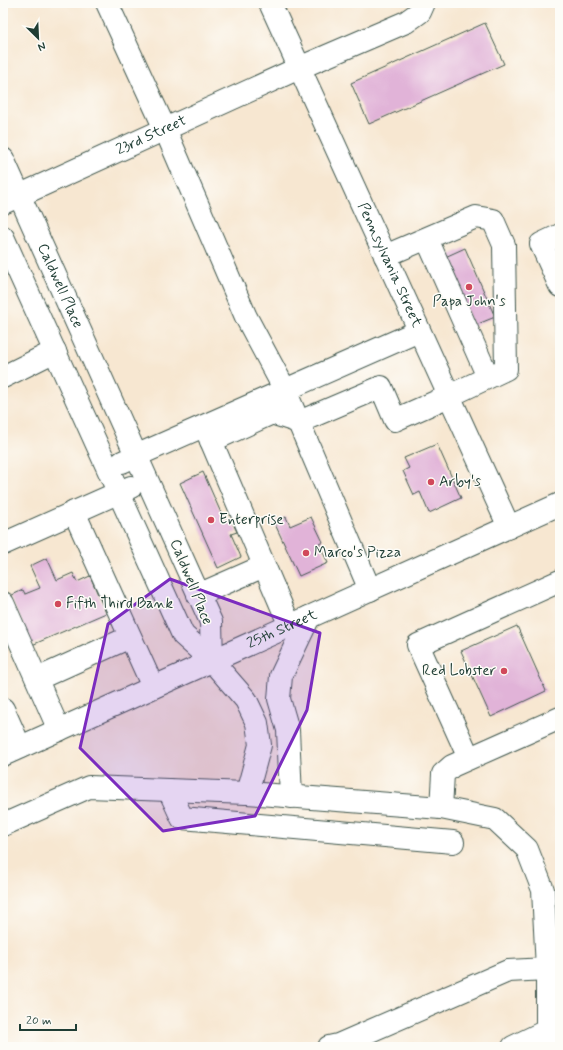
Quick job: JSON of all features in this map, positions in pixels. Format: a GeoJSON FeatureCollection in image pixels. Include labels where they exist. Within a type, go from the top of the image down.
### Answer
{"type":"FeatureCollection","features":[{"type":"Feature","properties":{"kind":"street"},"geometry":{"type":"LineString","coordinates":[[107,3],[165,129],[246,317],[285,390],[370,590]]}},
{"type":"Feature","properties":{"kind":"street","name":"Pennsylvania Street"},"geometry":{"type":"LineString","coordinates":[[270,3],[509,527]]}},
{"type":"Feature","properties":{"kind":"street","name":"23rd Street"},"geometry":{"type":"LineString","coordinates":[[11,199],[299,68],[406,22],[420,12],[424,3]]}},
{"type":"Feature","properties":{"kind":"street","name":"Caldwell Place"},"geometry":{"type":"LineString","coordinates":[[3,159],[11,199],[136,456],[210,622],[212,661]]}},
{"type":"Feature","properties":{"kind":"street"},"geometry":{"type":"LineString","coordinates":[[107,468],[136,456],[272,413],[299,422],[381,387],[395,420],[506,369],[504,245],[493,220],[476,217],[386,256]]}},
{"type":"Feature","properties":{"kind":"street"},"geometry":{"type":"LineString","coordinates":[[560,235],[541,244],[560,286]]}},
{"type":"Feature","properties":{"kind":"street","name":"Caldwell Place"},"geometry":{"type":"LineString","coordinates":[[3,237],[183,635],[212,661]]}},
{"type":"Feature","properties":{"kind":"street"},"geometry":{"type":"LineString","coordinates":[[427,239],[488,377]]}},
{"type":"Feature","properties":{"kind":"street"},"geometry":{"type":"LineString","coordinates":[[208,433],[285,390],[419,330]]}},
{"type":"Feature","properties":{"kind":"street"},"geometry":{"type":"LineString","coordinates":[[3,377],[55,352]]}},
{"type":"Feature","properties":{"kind":"street"},"geometry":{"type":"LineString","coordinates":[[208,433],[290,626]]}},
{"type":"Feature","properties":{"kind":"street"},"geometry":{"type":"LineString","coordinates":[[3,544],[147,480]]}},
{"type":"Feature","properties":{"kind":"street","name":"25th Street"},"geometry":{"type":"LineString","coordinates":[[12,751],[509,527],[550,515],[560,504]]}},
{"type":"Feature","properties":{"kind":"street"},"geometry":{"type":"LineString","coordinates":[[74,512],[153,687]]}},
{"type":"Feature","properties":{"kind":"street"},"geometry":{"type":"LineString","coordinates":[[198,595],[264,566]]}},
{"type":"Feature","properties":{"kind":"street"},"geometry":{"type":"LineString","coordinates":[[469,758],[418,645],[560,582]]}},
{"type":"Feature","properties":{"kind":"street"},"geometry":{"type":"LineString","coordinates":[[3,603],[59,730]]}},
{"type":"Feature","properties":{"kind":"street"},"geometry":{"type":"LineString","coordinates":[[291,797],[288,730],[279,699],[281,676],[310,617]]}},
{"type":"Feature","properties":{"kind":"street"},"geometry":{"type":"LineString","coordinates":[[37,679],[130,637]]}},
{"type":"Feature","properties":{"kind":"street"},"geometry":{"type":"LineString","coordinates":[[212,661],[246,700],[257,723],[260,744],[247,793]]}},
{"type":"Feature","properties":{"kind":"street"},"geometry":{"type":"LineString","coordinates":[[3,709],[12,751]]}},
{"type":"Feature","properties":{"kind":"street"},"geometry":{"type":"LineString","coordinates":[[441,808],[442,774],[452,766],[560,718]]}},
{"type":"Feature","properties":{"kind":"street"},"geometry":{"type":"LineString","coordinates":[[3,825],[90,787],[247,793],[441,808],[495,819],[527,849],[543,890],[547,969],[553,994],[546,1039],[512,1047]]}},
{"type":"Feature","properties":{"kind":"street"},"geometry":{"type":"LineString","coordinates":[[169,790],[182,818],[453,842]]}},
{"type":"Feature","properties":{"kind":"street"},"geometry":{"type":"LineString","coordinates":[[329,1047],[338,1045],[508,971],[547,969]]}},
{"type":"Feature","properties":{"kind":"highlighted area"},"geometry":{"type":"Polygon","coordinates":[[[170,579],[320,633],[307,710],[255,816],[163,831],[80,748],[108,624],[170,579]]]}},
{"type":"Feature","properties":{"kind":"building"},"geometry":{"type":"Polygon","coordinates":[[[485,23],[504,64],[369,124],[351,83],[485,23]]]}},
{"type":"Feature","properties":{"kind":"building","name":"Papa John's"},"geometry":{"type":"Polygon","coordinates":[[[465,248],[495,317],[473,326],[443,258],[465,248]]]}},
{"type":"Feature","properties":{"kind":"building","name":"Arby's"},"geometry":{"type":"Polygon","coordinates":[[[437,444],[461,498],[429,513],[420,492],[414,495],[403,471],[409,468],[404,458],[437,444]]]}},
{"type":"Feature","properties":{"kind":"building","name":"Enterprise"},"geometry":{"type":"Polygon","coordinates":[[[203,472],[225,522],[231,519],[237,532],[231,534],[241,557],[218,568],[180,483],[203,472]]]}},
{"type":"Feature","properties":{"kind":"building","name":"Marco's Pizza"},"geometry":{"type":"Polygon","coordinates":[[[286,517],[290,526],[311,517],[323,542],[319,544],[328,563],[299,576],[274,522],[286,517]]]}},
{"type":"Feature","properties":{"kind":"building","name":"Fifth Third Bank"},"geometry":{"type":"Polygon","coordinates":[[[47,558],[57,580],[73,573],[77,582],[90,576],[106,613],[32,645],[10,596],[23,590],[25,594],[40,588],[30,566],[47,558]]]}},
{"type":"Feature","properties":{"kind":"building","name":"Red Lobster"},"geometry":{"type":"Polygon","coordinates":[[[517,626],[546,691],[491,717],[461,651],[517,626]]]}},
{"type":"Feature","properties":{"kind":"place","name":"Papa John's"},"geometry":{"type":"Point","coordinates":[469,287]}},
{"type":"Feature","properties":{"kind":"place","name":"Arby's"},"geometry":{"type":"Point","coordinates":[431,482]}},
{"type":"Feature","properties":{"kind":"place","name":"Enterprise"},"geometry":{"type":"Point","coordinates":[211,520]}},
{"type":"Feature","properties":{"kind":"place","name":"Marco's Pizza"},"geometry":{"type":"Point","coordinates":[306,553]}},
{"type":"Feature","properties":{"kind":"place","name":"Fifth Third Bank"},"geometry":{"type":"Point","coordinates":[58,604]}},
{"type":"Feature","properties":{"kind":"place","name":"Red Lobster"},"geometry":{"type":"Point","coordinates":[504,671]}}]}
